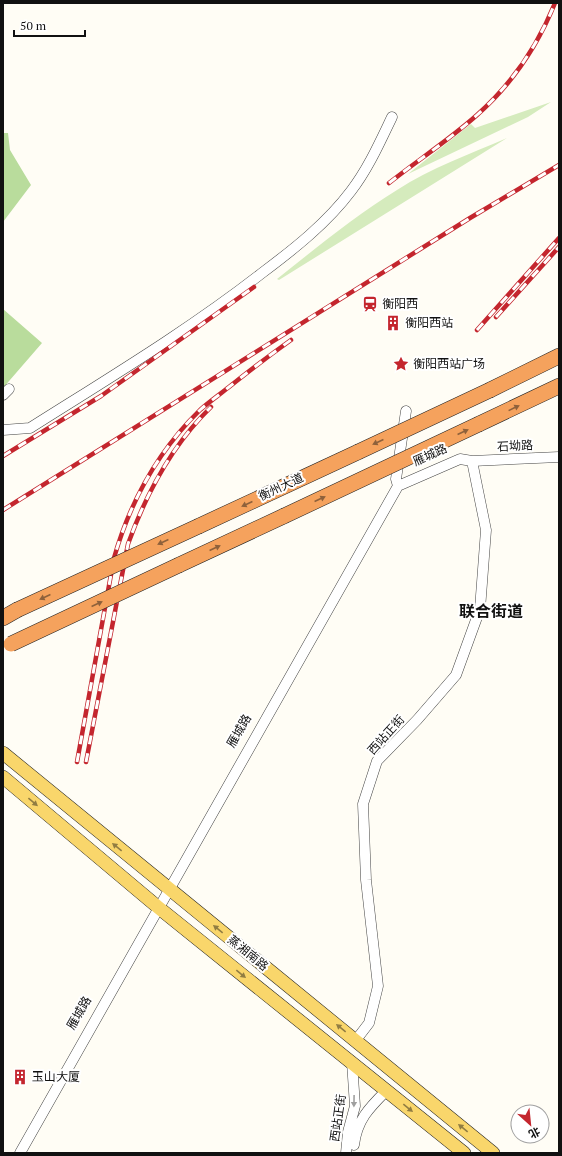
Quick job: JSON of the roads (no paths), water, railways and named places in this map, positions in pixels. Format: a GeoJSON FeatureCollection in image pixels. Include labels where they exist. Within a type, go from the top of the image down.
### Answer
{"type":"FeatureCollection","features":[{"type":"Feature","properties":{"kind":"highway","name":"衡州大道"},"geometry":{"type":"LineString","coordinates":[[3,618],[490,390],[559,356]]}},
{"type":"Feature","properties":{"kind":"highway"},"geometry":{"type":"LineString","coordinates":[[7,646],[559,386]]}},
{"type":"Feature","properties":{"kind":"main road","name":"蒸湘南路"},"geometry":{"type":"LineString","coordinates":[[3,753],[493,1153]]}},
{"type":"Feature","properties":{"kind":"main road","name":"蒸湘南路"},"geometry":{"type":"LineString","coordinates":[[3,777],[157,906],[464,1153]]}},
{"type":"Feature","properties":{"kind":"street"},"geometry":{"type":"LineString","coordinates":[[3,430],[30,428],[180,333],[229,299],[277,262],[319,227],[351,191],[379,144],[392,117]]}},
{"type":"Feature","properties":{"kind":"street"},"geometry":{"type":"LineString","coordinates":[[398,485],[396,479],[406,411]]}},
{"type":"Feature","properties":{"kind":"street","name":"石坳路"},"geometry":{"type":"LineString","coordinates":[[472,461],[559,457]]}},
{"type":"Feature","properties":{"kind":"street","name":"雁城路"},"geometry":{"type":"LineString","coordinates":[[20,1153],[167,888],[398,485],[460,459],[472,461]]}},
{"type":"Feature","properties":{"kind":"street","name":"西站正街"},"geometry":{"type":"LineString","coordinates":[[356,1040],[369,1023],[378,986],[366,880],[363,804],[377,761],[417,720],[456,675],[480,609],[486,530],[472,461]]}},
{"type":"Feature","properties":{"kind":"street","name":"雁城路"},"geometry":{"type":"LineString","coordinates":[[14,1153],[157,906]]}},
{"type":"Feature","properties":{"kind":"street","name":"西站正街"},"geometry":{"type":"LineString","coordinates":[[346,1153],[348,1132],[355,1106],[352,1062]]}},
{"type":"Feature","properties":{"kind":"street","name":"西站正街"},"geometry":{"type":"LineString","coordinates":[[353,1153],[355,1133],[365,1112],[386,1091]]}},
{"type":"Feature","properties":{"kind":"railway"},"geometry":{"type":"LineString","coordinates":[[389,183],[477,115],[501,91],[532,49],[555,3]]}},
{"type":"Feature","properties":{"kind":"railway"},"geometry":{"type":"LineString","coordinates":[[3,510],[470,218],[559,165]]}},
{"type":"Feature","properties":{"kind":"railway"},"geometry":{"type":"LineString","coordinates":[[477,330],[559,238]]}},
{"type":"Feature","properties":{"kind":"railway"},"geometry":{"type":"LineString","coordinates":[[496,317],[559,247]]}},
{"type":"Feature","properties":{"kind":"railway"},"geometry":{"type":"LineString","coordinates":[[3,456],[101,396],[254,287]]}},
{"type":"Feature","properties":{"kind":"railway"},"geometry":{"type":"LineString","coordinates":[[77,762],[114,558],[128,517],[137,497],[147,478],[171,443],[200,410],[291,340]]}},
{"type":"Feature","properties":{"kind":"railway"},"geometry":{"type":"LineString","coordinates":[[86,762],[128,544],[143,507],[172,454],[184,437],[211,407]]}},
{"type":"Feature","properties":{"kind":"place","name":"衡阳西"},"geometry":{"type":"Point","coordinates":[370,304]}},
{"type":"Feature","properties":{"kind":"place","name":"衡阳西站"},"geometry":{"type":"Point","coordinates":[393,323]}},
{"type":"Feature","properties":{"kind":"place","name":"衡阳西站广场"},"geometry":{"type":"Point","coordinates":[401,364]}},
{"type":"Feature","properties":{"kind":"place","name":"玉山大厦"},"geometry":{"type":"Point","coordinates":[20,1077]}},
{"type":"Feature","properties":{"kind":"district","name":"联合街道"},"geometry":{"type":"Point","coordinates":[491,611]}}]}
